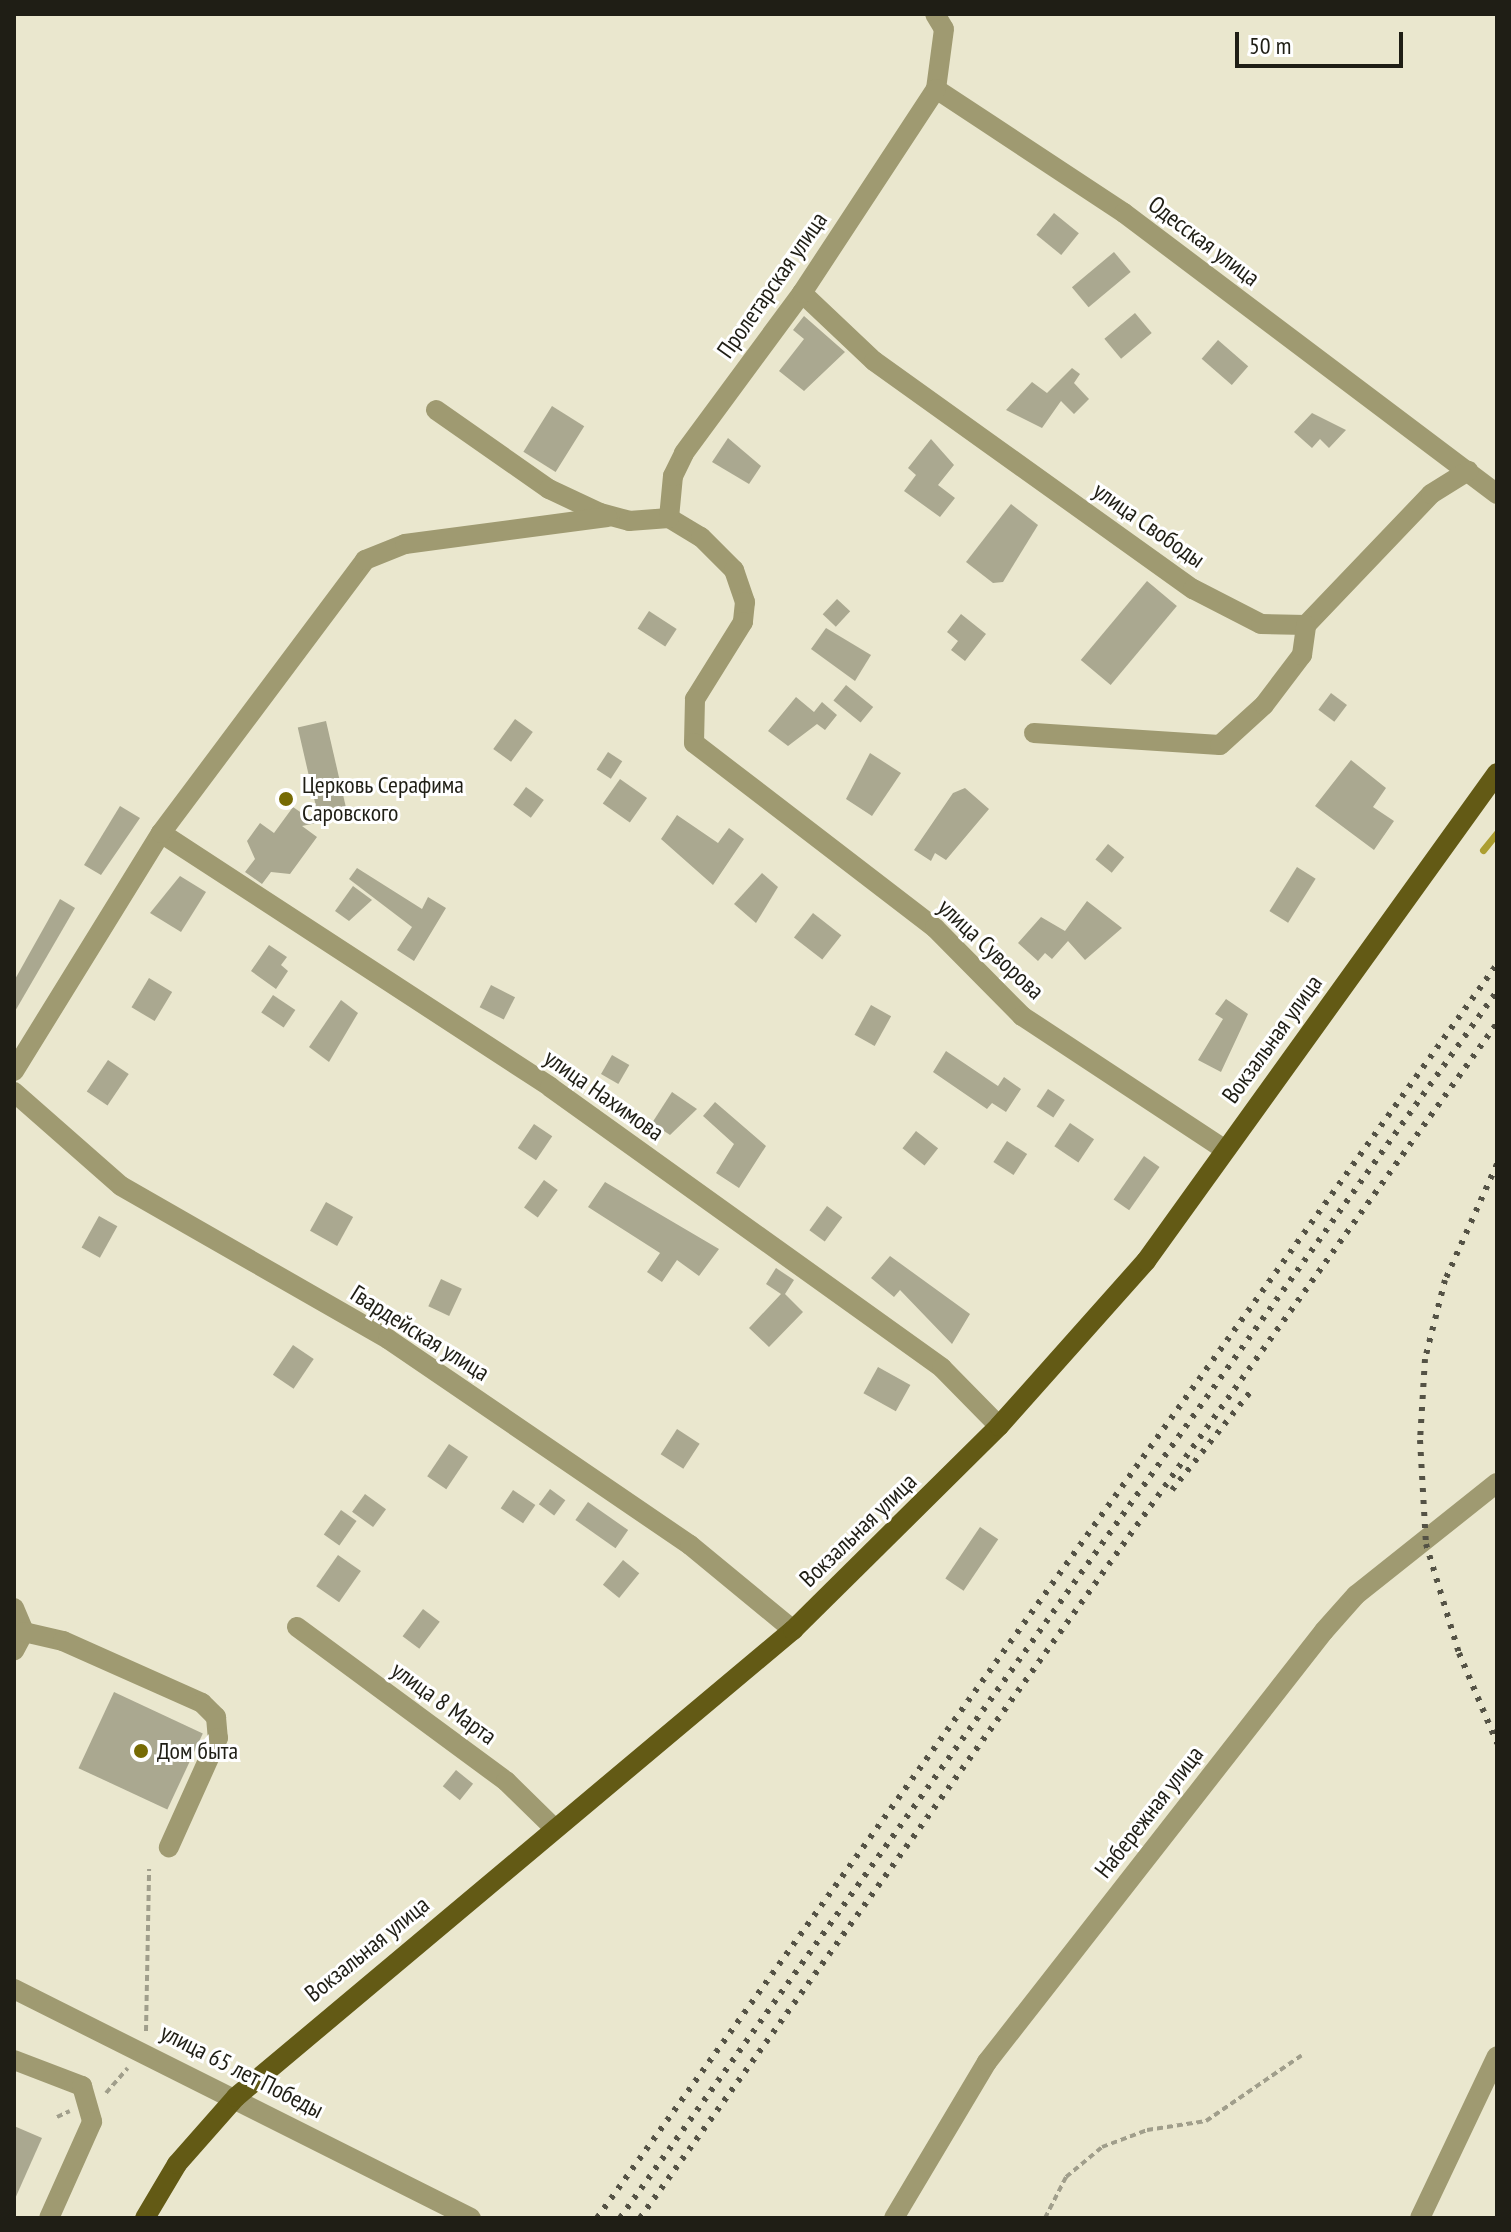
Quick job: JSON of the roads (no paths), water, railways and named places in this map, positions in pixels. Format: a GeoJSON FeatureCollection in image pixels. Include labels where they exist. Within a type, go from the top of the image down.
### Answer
{"type":"FeatureCollection","features":[{"type":"Feature","properties":{"kind":"main road","name":"Вокзальная улица"},"geometry":{"type":"LineString","coordinates":[[145,2218],[205,2126],[236,2097],[793,1630],[999,1426],[1146,1261],[1497,773]]}},
{"type":"Feature","properties":{"kind":"street"},"geometry":{"type":"LineString","coordinates":[[936,89],[940,21],[960,14]]}},
{"type":"Feature","properties":{"kind":"street","name":"Пролетарская улица"},"geometry":{"type":"LineString","coordinates":[[669,518],[673,476],[684,453],[802,293],[936,89]]}},
{"type":"Feature","properties":{"kind":"street","name":"Одесская улица"},"geometry":{"type":"LineString","coordinates":[[936,89],[1124,213],[1497,494]]}},
{"type":"Feature","properties":{"kind":"street","name":"улица Свободы"},"geometry":{"type":"LineString","coordinates":[[802,293],[874,361],[1193,589],[1261,624],[1306,625]]}},
{"type":"Feature","properties":{"kind":"street"},"geometry":{"type":"LineString","coordinates":[[436,410],[549,489],[612,516]]}},
{"type":"Feature","properties":{"kind":"street"},"geometry":{"type":"LineString","coordinates":[[1034,733],[1220,745],[1264,705],[1302,655],[1306,625],[1431,494],[1468,471]]}},
{"type":"Feature","properties":{"kind":"street"},"geometry":{"type":"LineString","coordinates":[[14,1071],[161,833],[365,560],[405,544],[612,516],[669,518]]}},
{"type":"Feature","properties":{"kind":"street","name":"улица Суворова"},"geometry":{"type":"LineString","coordinates":[[669,518],[734,570],[745,602],[743,622],[695,699],[694,743],[935,928],[1022,1016],[1224,1149]]}},
{"type":"Feature","properties":{"kind":"street","name":"улица Нахимова"},"geometry":{"type":"LineString","coordinates":[[161,833],[550,1087],[942,1368],[999,1426]]}},
{"type":"Feature","properties":{"kind":"street","name":"Гвардейская улица"},"geometry":{"type":"LineString","coordinates":[[14,1092],[121,1186],[388,1339],[690,1545],[793,1630]]}},
{"type":"Feature","properties":{"kind":"street","name":"Набережная улица"},"geometry":{"type":"LineString","coordinates":[[894,2218],[987,2062],[1324,1631],[1356,1595],[1497,1483]]}},
{"type":"Feature","properties":{"kind":"street"},"geometry":{"type":"LineString","coordinates":[[14,1608],[24,1632]]}},
{"type":"Feature","properties":{"kind":"street","name":"улица 8 Марта"},"geometry":{"type":"LineString","coordinates":[[297,1627],[506,1781],[554,1828]]}},
{"type":"Feature","properties":{"kind":"street"},"geometry":{"type":"LineString","coordinates":[[14,1651],[24,1632]]}},
{"type":"Feature","properties":{"kind":"street"},"geometry":{"type":"LineString","coordinates":[[24,1632],[63,1641],[202,1703],[216,1717],[218,1738],[169,1847]]}},
{"type":"Feature","properties":{"kind":"street","name":"улица 65 лет Победы"},"geometry":{"type":"LineString","coordinates":[[14,1989],[139,2047],[471,2218]]}},
{"type":"Feature","properties":{"kind":"street"},"geometry":{"type":"LineString","coordinates":[[1420,2218],[1497,2056]]}},
{"type":"Feature","properties":{"kind":"street"},"geometry":{"type":"LineString","coordinates":[[14,2060],[82,2086],[92,2122],[49,2218]]}},
{"type":"Feature","properties":{"kind":"waterway"},"geometry":{"type":"LineString","coordinates":[[1483,850],[1497,833]]}},
{"type":"Feature","properties":{"kind":"railway"},"geometry":{"type":"LineString","coordinates":[[597,2218],[1497,964]]}},
{"type":"Feature","properties":{"kind":"railway"},"geometry":{"type":"LineString","coordinates":[[620,2218],[1497,991]]}},
{"type":"Feature","properties":{"kind":"railway"},"geometry":{"type":"LineString","coordinates":[[640,2218],[1497,1023]]}},
{"type":"Feature","properties":{"kind":"railway"},"geometry":{"type":"LineString","coordinates":[[1497,1164],[1445,1280],[1425,1359],[1420,1440],[1426,1544],[1459,1653],[1497,1743]]}},
{"type":"Feature","properties":{"kind":"railway"},"geometry":{"type":"LineString","coordinates":[[1172,1490],[1251,1391]]}},
{"type":"Feature","properties":{"kind":"place","name":"Церковь Серафима Саровского"},"geometry":{"type":"Point","coordinates":[286,799]}},
{"type":"Feature","properties":{"kind":"place","name":"Дом быта"},"geometry":{"type":"Point","coordinates":[141,1751]}}]}
